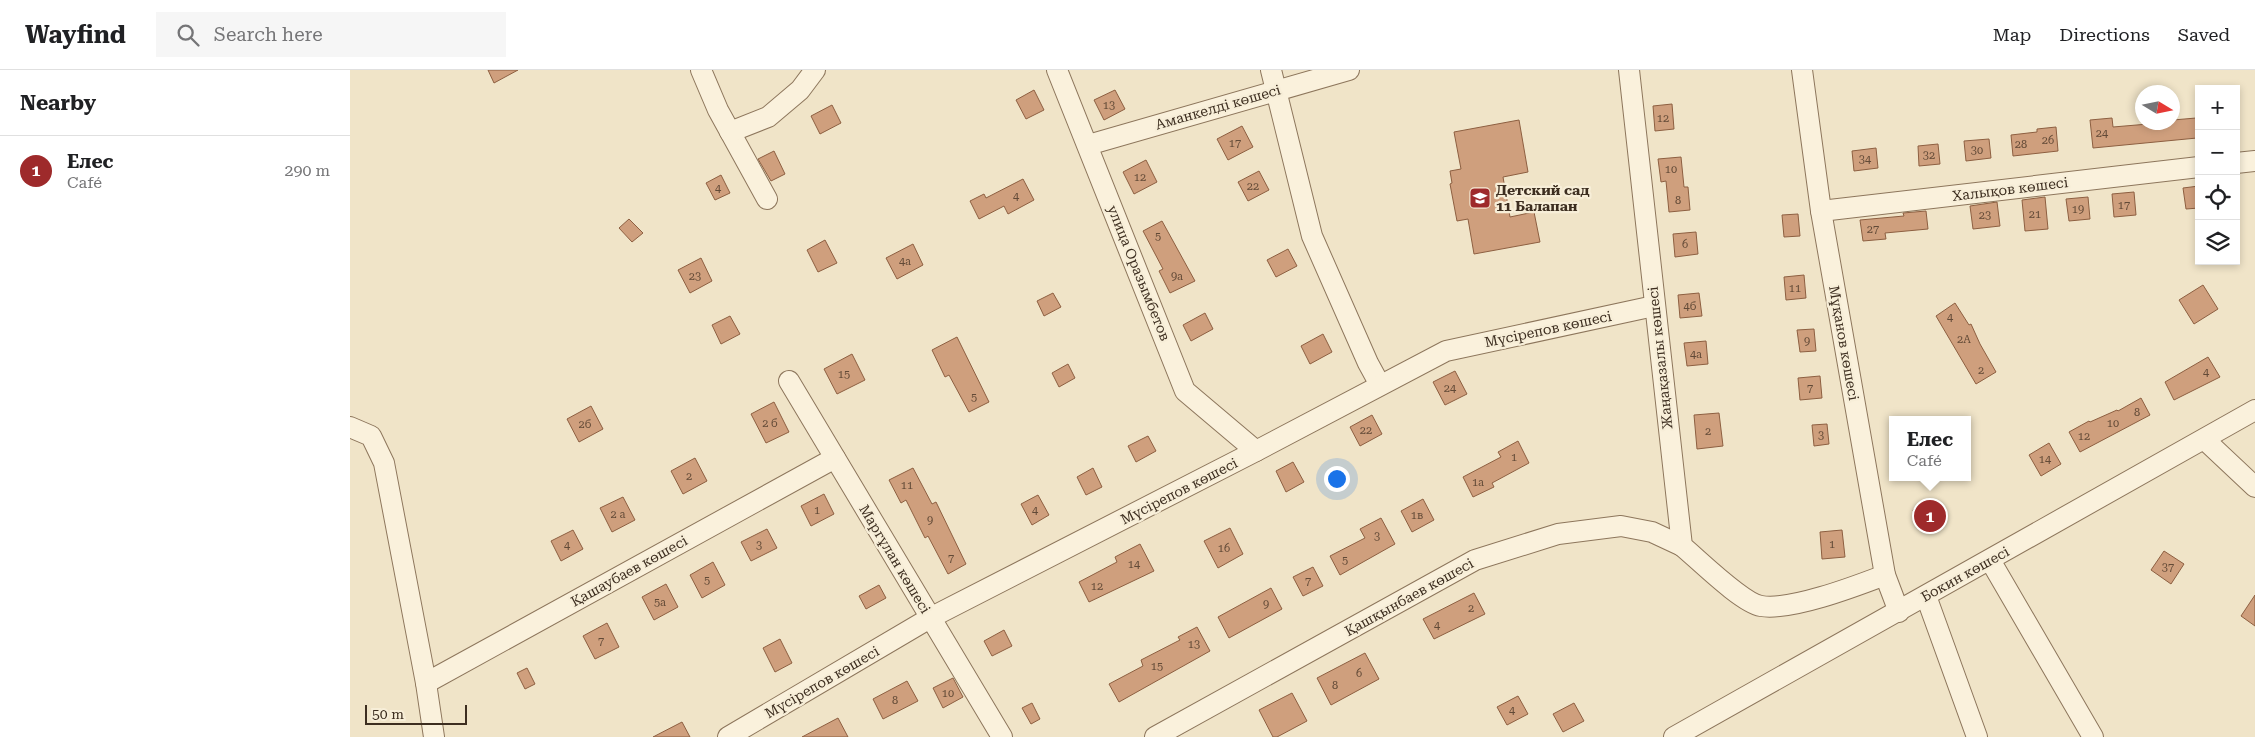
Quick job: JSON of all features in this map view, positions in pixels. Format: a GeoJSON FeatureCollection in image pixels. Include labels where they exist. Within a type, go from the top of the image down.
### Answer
{"type":"FeatureCollection","features":[{"type":"Feature","properties":{"kind":"street"},"geometry":{"type":"LineString","coordinates":[[701,70],[718,110],[768,199]]}},
{"type":"Feature","properties":{"kind":"street"},"geometry":{"type":"LineString","coordinates":[[730,132],[768,117],[800,90],[816,70]]}},
{"type":"Feature","properties":{"kind":"street","name":"улица Оразымбетов"},"geometry":{"type":"LineString","coordinates":[[1057,70],[1185,390],[1256,451]]}},
{"type":"Feature","properties":{"kind":"street"},"geometry":{"type":"LineString","coordinates":[[1270,70],[1312,236],[1368,363],[1380,385]]}},
{"type":"Feature","properties":{"kind":"street","name":"Аманкелді көшесі"},"geometry":{"type":"LineString","coordinates":[[1088,145],[1349,70]]}},
{"type":"Feature","properties":{"kind":"street","name":"Жаңақазалы көшесі"},"geometry":{"type":"LineString","coordinates":[[1629,70],[1682,546]]}},
{"type":"Feature","properties":{"kind":"street","name":"Мұқанов көшесі"},"geometry":{"type":"LineString","coordinates":[[1802,70],[1820,211],[1885,575],[1899,612]]}},
{"type":"Feature","properties":{"kind":"street"},"geometry":{"type":"LineString","coordinates":[[2240,163],[2255,161]]}},
{"type":"Feature","properties":{"kind":"street","name":"Халықов көшесі"},"geometry":{"type":"LineString","coordinates":[[1820,211],[2195,167]]}},
{"type":"Feature","properties":{"kind":"street","name":"Мүсірепов көшесі"},"geometry":{"type":"LineString","coordinates":[[728,737],[930,618],[1256,451],[1446,350],[1654,306]]}},
{"type":"Feature","properties":{"kind":"street","name":"Маргұлан көшесі"},"geometry":{"type":"LineString","coordinates":[[789,381],[1002,737]]}},
{"type":"Feature","properties":{"kind":"street","name":"Бокин көшесі"},"geometry":{"type":"LineString","coordinates":[[1674,737],[2205,440],[2255,410]]}},
{"type":"Feature","properties":{"kind":"street"},"geometry":{"type":"LineString","coordinates":[[350,427],[371,436],[384,462],[426,684],[434,737]]}},
{"type":"Feature","properties":{"kind":"street"},"geometry":{"type":"LineString","coordinates":[[2205,440],[2251,484]]}},
{"type":"Feature","properties":{"kind":"street","name":"Қашаубаев көшесі"},"geometry":{"type":"LineString","coordinates":[[426,684],[836,458]]}},
{"type":"Feature","properties":{"kind":"street","name":"Қашқынбаев көшесі"},"geometry":{"type":"LineString","coordinates":[[1154,737],[1475,560],[1558,534],[1621,526],[1652,532],[1682,546]]}},
{"type":"Feature","properties":{"kind":"street"},"geometry":{"type":"LineString","coordinates":[[1682,546],[1745,599],[1761,606],[1786,605],[1833,594],[1885,575]]}},
{"type":"Feature","properties":{"kind":"street"},"geometry":{"type":"LineString","coordinates":[[1990,560],[2093,737]]}},
{"type":"Feature","properties":{"kind":"street"},"geometry":{"type":"LineString","coordinates":[[1926,596],[1977,737]]}},
{"type":"Feature","properties":{"kind":"building"},"geometry":{"type":"Polygon","coordinates":[[[488,70],[518,70],[494,83],[488,70]]]}},
{"type":"Feature","properties":{"kind":"building"},"geometry":{"type":"Polygon","coordinates":[[[1034,90],[1044,110],[1026,119],[1016,100],[1034,90]]]}},
{"type":"Feature","properties":{"kind":"building"},"geometry":{"type":"Polygon","coordinates":[[[1115,90],[1125,109],[1104,120],[1094,100],[1115,90]]]}},
{"type":"Feature","properties":{"kind":"building"},"geometry":{"type":"Polygon","coordinates":[[[1672,104],[1674,129],[1655,131],[1653,106],[1672,104]]]}},
{"type":"Feature","properties":{"kind":"building"},"geometry":{"type":"Polygon","coordinates":[[[832,105],[841,123],[820,134],[811,116],[832,105]]]}},
{"type":"Feature","properties":{"kind":"building"},"geometry":{"type":"Polygon","coordinates":[[[2112,118],[2113,127],[2135,125],[2135,130],[2180,130],[2180,119],[2195,118],[2195,138],[2093,148],[2090,120],[2112,118]]]}},
{"type":"Feature","properties":{"kind":"building","name":"Детский сад 11 Балапан"},"geometry":{"type":"Polygon","coordinates":[[[1519,120],[1528,172],[1503,177],[1510,217],[1534,212],[1540,242],[1474,254],[1468,219],[1457,221],[1450,184],[1452,183],[1450,171],[1461,169],[1454,132],[1519,120]]]}},
{"type":"Feature","properties":{"kind":"building"},"geometry":{"type":"Polygon","coordinates":[[[1242,126],[1253,147],[1228,160],[1217,139],[1242,126]]]}},
{"type":"Feature","properties":{"kind":"building"},"geometry":{"type":"Polygon","coordinates":[[[2056,127],[2058,151],[2013,156],[2011,135],[2037,132],[2037,129],[2056,127]]]}},
{"type":"Feature","properties":{"kind":"building"},"geometry":{"type":"Polygon","coordinates":[[[1989,139],[1991,158],[1966,161],[1964,141],[1989,139]]]}},
{"type":"Feature","properties":{"kind":"building"},"geometry":{"type":"Polygon","coordinates":[[[1938,144],[1940,164],[1919,166],[1918,146],[1938,144]]]}},
{"type":"Feature","properties":{"kind":"building"},"geometry":{"type":"Polygon","coordinates":[[[1876,148],[1878,168],[1854,171],[1852,151],[1876,148]]]}},
{"type":"Feature","properties":{"kind":"building"},"geometry":{"type":"Polygon","coordinates":[[[774,151],[785,174],[771,181],[758,159],[774,151]]]}},
{"type":"Feature","properties":{"kind":"building"},"geometry":{"type":"Polygon","coordinates":[[[1681,157],[1684,187],[1688,187],[1690,210],[1669,212],[1666,181],[1661,182],[1658,159],[1681,157]]]}},
{"type":"Feature","properties":{"kind":"building"},"geometry":{"type":"Polygon","coordinates":[[[1146,160],[1157,182],[1134,194],[1123,172],[1146,160]]]}},
{"type":"Feature","properties":{"kind":"building"},"geometry":{"type":"Polygon","coordinates":[[[1259,171],[1269,190],[1248,201],[1238,182],[1259,171]]]}},
{"type":"Feature","properties":{"kind":"building"},"geometry":{"type":"Polygon","coordinates":[[[721,175],[730,193],[715,200],[706,183],[721,175]]]}},
{"type":"Feature","properties":{"kind":"building"},"geometry":{"type":"Polygon","coordinates":[[[1023,179],[1034,200],[1008,214],[1004,206],[979,219],[970,201],[984,194],[986,198],[1023,179]]]}},
{"type":"Feature","properties":{"kind":"building"},"geometry":{"type":"Polygon","coordinates":[[[2195,186],[2195,208],[2186,209],[2183,188],[2195,186]]]}},
{"type":"Feature","properties":{"kind":"building"},"geometry":{"type":"Polygon","coordinates":[[[2134,192],[2136,215],[2114,217],[2112,194],[2134,192]]]}},
{"type":"Feature","properties":{"kind":"building"},"geometry":{"type":"Polygon","coordinates":[[[2045,197],[2048,229],[2025,231],[2022,200],[2045,197]]]}},
{"type":"Feature","properties":{"kind":"building"},"geometry":{"type":"Polygon","coordinates":[[[2088,197],[2090,219],[2069,221],[2066,199],[2088,197]]]}},
{"type":"Feature","properties":{"kind":"building"},"geometry":{"type":"Polygon","coordinates":[[[1997,202],[2000,226],[1973,229],[1970,206],[1997,202]]]}},
{"type":"Feature","properties":{"kind":"building"},"geometry":{"type":"Polygon","coordinates":[[[1926,211],[1928,229],[1885,233],[1886,239],[1863,241],[1860,220],[1904,216],[1903,213],[1926,211]]]}},
{"type":"Feature","properties":{"kind":"building"},"geometry":{"type":"Polygon","coordinates":[[[1798,214],[1800,236],[1784,237],[1782,215],[1798,214]]]}},
{"type":"Feature","properties":{"kind":"building"},"geometry":{"type":"Polygon","coordinates":[[[629,219],[643,233],[632,242],[619,228],[629,219]]]}},
{"type":"Feature","properties":{"kind":"building"},"geometry":{"type":"Polygon","coordinates":[[[1162,221],[1195,281],[1170,293],[1159,271],[1163,269],[1143,231],[1162,221]]]}},
{"type":"Feature","properties":{"kind":"building"},"geometry":{"type":"Polygon","coordinates":[[[1696,232],[1698,254],[1675,257],[1673,234],[1696,232]]]}},
{"type":"Feature","properties":{"kind":"building"},"geometry":{"type":"Polygon","coordinates":[[[825,240],[837,263],[818,272],[807,250],[825,240]]]}},
{"type":"Feature","properties":{"kind":"building"},"geometry":{"type":"Polygon","coordinates":[[[913,244],[923,265],[897,279],[886,258],[913,244]]]}},
{"type":"Feature","properties":{"kind":"building"},"geometry":{"type":"Polygon","coordinates":[[[1288,249],[1297,266],[1276,277],[1267,260],[1288,249]]]}},
{"type":"Feature","properties":{"kind":"building"},"geometry":{"type":"Polygon","coordinates":[[[701,258],[712,281],[690,293],[678,270],[701,258]]]}},
{"type":"Feature","properties":{"kind":"building"},"geometry":{"type":"Polygon","coordinates":[[[1804,275],[1806,298],[1786,300],[1784,277],[1804,275]]]}},
{"type":"Feature","properties":{"kind":"building"},"geometry":{"type":"Polygon","coordinates":[[[2203,285],[2218,309],[2194,324],[2179,300],[2203,285]]]}},
{"type":"Feature","properties":{"kind":"building"},"geometry":{"type":"Polygon","coordinates":[[[1053,293],[1061,307],[1044,316],[1037,301],[1053,293]]]}},
{"type":"Feature","properties":{"kind":"building"},"geometry":{"type":"Polygon","coordinates":[[[1699,293],[1702,316],[1680,318],[1678,295],[1699,293]]]}},
{"type":"Feature","properties":{"kind":"building"},"geometry":{"type":"Polygon","coordinates":[[[1955,303],[1969,325],[1971,324],[1996,372],[1976,384],[1936,316],[1955,303]]]}},
{"type":"Feature","properties":{"kind":"building"},"geometry":{"type":"Polygon","coordinates":[[[1205,313],[1213,329],[1191,341],[1183,325],[1205,313]]]}},
{"type":"Feature","properties":{"kind":"building"},"geometry":{"type":"Polygon","coordinates":[[[730,316],[740,334],[721,344],[712,325],[730,316]]]}},
{"type":"Feature","properties":{"kind":"building"},"geometry":{"type":"Polygon","coordinates":[[[1814,329],[1816,351],[1800,352],[1797,330],[1814,329]]]}},
{"type":"Feature","properties":{"kind":"building"},"geometry":{"type":"Polygon","coordinates":[[[1323,334],[1332,352],[1310,364],[1301,346],[1323,334]]]}},
{"type":"Feature","properties":{"kind":"building"},"geometry":{"type":"Polygon","coordinates":[[[957,337],[989,402],[969,412],[949,375],[945,377],[932,350],[957,337]]]}},
{"type":"Feature","properties":{"kind":"building"},"geometry":{"type":"Polygon","coordinates":[[[1706,341],[1708,364],[1687,366],[1684,343],[1706,341]]]}},
{"type":"Feature","properties":{"kind":"building"},"geometry":{"type":"Polygon","coordinates":[[[852,354],[865,380],[837,394],[824,369],[852,354]]]}},
{"type":"Feature","properties":{"kind":"building"},"geometry":{"type":"Polygon","coordinates":[[[2208,357],[2220,377],[2174,400],[2165,382],[2208,357]]]}},
{"type":"Feature","properties":{"kind":"building"},"geometry":{"type":"Polygon","coordinates":[[[1068,364],[1075,378],[1059,387],[1052,373],[1068,364]]]}},
{"type":"Feature","properties":{"kind":"building"},"geometry":{"type":"Polygon","coordinates":[[[1455,371],[1467,394],[1445,405],[1433,382],[1455,371]]]}},
{"type":"Feature","properties":{"kind":"building"},"geometry":{"type":"Polygon","coordinates":[[[1820,376],[1822,398],[1800,400],[1798,378],[1820,376]]]}},
{"type":"Feature","properties":{"kind":"building"},"geometry":{"type":"Polygon","coordinates":[[[2141,398],[2150,415],[2080,452],[2069,432],[2089,421],[2118,411],[2141,398]]]}},
{"type":"Feature","properties":{"kind":"building"},"geometry":{"type":"Polygon","coordinates":[[[774,402],[789,432],[766,443],[751,414],[774,402]]]}},
{"type":"Feature","properties":{"kind":"building"},"geometry":{"type":"Polygon","coordinates":[[[591,406],[603,429],[579,442],[567,419],[591,406]]]}},
{"type":"Feature","properties":{"kind":"building"},"geometry":{"type":"Polygon","coordinates":[[[1719,413],[1723,446],[1697,449],[1694,415],[1719,413]]]}},
{"type":"Feature","properties":{"kind":"building"},"geometry":{"type":"Polygon","coordinates":[[[1372,415],[1382,434],[1360,446],[1350,427],[1372,415]]]}},
{"type":"Feature","properties":{"kind":"building"},"geometry":{"type":"Polygon","coordinates":[[[1827,424],[1829,444],[1814,446],[1812,425],[1827,424]]]}},
{"type":"Feature","properties":{"kind":"building"},"geometry":{"type":"Polygon","coordinates":[[[1148,436],[1156,451],[1136,462],[1128,446],[1148,436]]]}},
{"type":"Feature","properties":{"kind":"building"},"geometry":{"type":"Polygon","coordinates":[[[1518,441],[1529,463],[1492,483],[1494,487],[1473,497],[1463,477],[1501,457],[1498,452],[1518,441]]]}},
{"type":"Feature","properties":{"kind":"building"},"geometry":{"type":"Polygon","coordinates":[[[2049,443],[2061,464],[2041,476],[2029,455],[2049,443]]]}},
{"type":"Feature","properties":{"kind":"building"},"geometry":{"type":"Polygon","coordinates":[[[695,458],[707,481],[683,494],[671,471],[695,458]]]}},
{"type":"Feature","properties":{"kind":"building"},"geometry":{"type":"Polygon","coordinates":[[[1293,462],[1304,482],[1286,492],[1276,471],[1293,462]]]}},
{"type":"Feature","properties":{"kind":"building"},"geometry":{"type":"Polygon","coordinates":[[[913,468],[932,504],[936,502],[966,564],[948,574],[928,536],[925,538],[906,500],[901,503],[889,480],[913,468]]]}},
{"type":"Feature","properties":{"kind":"building"},"geometry":{"type":"Polygon","coordinates":[[[1093,468],[1102,487],[1086,495],[1077,477],[1093,468]]]}},
{"type":"Feature","properties":{"kind":"building"},"geometry":{"type":"Polygon","coordinates":[[[824,494],[834,514],[811,526],[801,506],[824,494]]]}},
{"type":"Feature","properties":{"kind":"building"},"geometry":{"type":"Polygon","coordinates":[[[1038,495],[1049,515],[1032,525],[1021,504],[1038,495]]]}},
{"type":"Feature","properties":{"kind":"building"},"geometry":{"type":"Polygon","coordinates":[[[623,497],[635,520],[612,532],[600,508],[623,497]]]}},
{"type":"Feature","properties":{"kind":"building"},"geometry":{"type":"Polygon","coordinates":[[[1423,499],[1434,520],[1412,532],[1401,511],[1423,499]]]}},
{"type":"Feature","properties":{"kind":"building"},"geometry":{"type":"Polygon","coordinates":[[[1936,500],[1943,516],[1920,526],[1913,510],[1936,500]]]}},
{"type":"Feature","properties":{"kind":"building"},"geometry":{"type":"Polygon","coordinates":[[[1381,518],[1395,544],[1340,575],[1330,556],[1365,538],[1360,529],[1381,518]]]}},
{"type":"Feature","properties":{"kind":"building"},"geometry":{"type":"Polygon","coordinates":[[[1230,528],[1243,554],[1218,568],[1204,541],[1230,528]]]}},
{"type":"Feature","properties":{"kind":"building"},"geometry":{"type":"Polygon","coordinates":[[[767,529],[777,548],[751,561],[741,542],[767,529]]]}},
{"type":"Feature","properties":{"kind":"building"},"geometry":{"type":"Polygon","coordinates":[[[573,530],[583,549],[561,561],[551,541],[573,530]]]}},
{"type":"Feature","properties":{"kind":"building"},"geometry":{"type":"Polygon","coordinates":[[[1842,530],[1845,557],[1822,559],[1820,532],[1842,530]]]}},
{"type":"Feature","properties":{"kind":"building"},"geometry":{"type":"Polygon","coordinates":[[[1140,544],[1154,571],[1089,602],[1079,582],[1117,562],[1115,557],[1140,544]]]}},
{"type":"Feature","properties":{"kind":"building"},"geometry":{"type":"Polygon","coordinates":[[[2164,551],[2184,564],[2171,584],[2151,570],[2164,551]]]}},
{"type":"Feature","properties":{"kind":"building"},"geometry":{"type":"Polygon","coordinates":[[[713,562],[725,585],[702,598],[690,575],[713,562]]]}},
{"type":"Feature","properties":{"kind":"building"},"geometry":{"type":"Polygon","coordinates":[[[1313,567],[1323,586],[1303,596],[1293,577],[1313,567]]]}},
{"type":"Feature","properties":{"kind":"building"},"geometry":{"type":"Polygon","coordinates":[[[666,584],[678,607],[654,620],[642,597],[666,584]]]}},
{"type":"Feature","properties":{"kind":"building"},"geometry":{"type":"Polygon","coordinates":[[[879,585],[886,598],[866,609],[859,596],[879,585]]]}},
{"type":"Feature","properties":{"kind":"building"},"geometry":{"type":"Polygon","coordinates":[[[1271,588],[1282,609],[1229,638],[1218,617],[1271,588]]]}},
{"type":"Feature","properties":{"kind":"building"},"geometry":{"type":"Polygon","coordinates":[[[1474,593],[1485,614],[1434,639],[1423,619],[1474,593]]]}},
{"type":"Feature","properties":{"kind":"building"},"geometry":{"type":"Polygon","coordinates":[[[2255,595],[2255,626],[2241,616],[2255,595]]]}},
{"type":"Feature","properties":{"kind":"building"},"geometry":{"type":"Polygon","coordinates":[[[607,623],[619,647],[595,659],[583,636],[607,623]]]}},
{"type":"Feature","properties":{"kind":"building"},"geometry":{"type":"Polygon","coordinates":[[[1197,627],[1210,651],[1119,702],[1109,684],[1143,666],[1141,660],[1180,640],[1178,637],[1197,627]]]}},
{"type":"Feature","properties":{"kind":"building"},"geometry":{"type":"Polygon","coordinates":[[[1004,630],[1012,646],[992,656],[984,641],[1004,630]]]}},
{"type":"Feature","properties":{"kind":"building"},"geometry":{"type":"Polygon","coordinates":[[[780,639],[792,663],[775,672],[763,648],[780,639]]]}},
{"type":"Feature","properties":{"kind":"building"},"geometry":{"type":"Polygon","coordinates":[[[1365,653],[1379,679],[1331,705],[1317,678],[1365,653]]]}},
{"type":"Feature","properties":{"kind":"building"},"geometry":{"type":"Polygon","coordinates":[[[527,668],[535,684],[525,689],[517,673],[527,668]]]}},
{"type":"Feature","properties":{"kind":"building"},"geometry":{"type":"Polygon","coordinates":[[[953,678],[963,697],[943,708],[933,688],[953,678]]]}},
{"type":"Feature","properties":{"kind":"building"},"geometry":{"type":"Polygon","coordinates":[[[907,681],[918,701],[883,719],[873,699],[907,681]]]}},
{"type":"Feature","properties":{"kind":"building"},"geometry":{"type":"Polygon","coordinates":[[[1292,693],[1307,721],[1277,737],[1273,737],[1259,710],[1292,693]]]}},
{"type":"Feature","properties":{"kind":"building"},"geometry":{"type":"Polygon","coordinates":[[[1518,696],[1528,714],[1507,725],[1497,707],[1518,696]]]}},
{"type":"Feature","properties":{"kind":"building"},"geometry":{"type":"Polygon","coordinates":[[[1032,703],[1040,719],[1031,724],[1022,708],[1032,703]]]}},
{"type":"Feature","properties":{"kind":"building"},"geometry":{"type":"Polygon","coordinates":[[[1574,703],[1584,721],[1563,732],[1553,714],[1574,703]]]}},
{"type":"Feature","properties":{"kind":"building"},"geometry":{"type":"Polygon","coordinates":[[[838,718],[848,737],[802,737],[838,718]]]}},
{"type":"Feature","properties":{"kind":"building"},"geometry":{"type":"Polygon","coordinates":[[[682,722],[690,737],[653,737],[682,722]]]}},
{"type":"Feature","properties":{"kind":"place","name":"Детский сад 11 Балапан"},"geometry":{"type":"Point","coordinates":[1480,198]}},
{"type":"Feature","properties":{"kind":"place","name":"Елес"},"geometry":{"type":"Point","coordinates":[1930,516]}}]}
